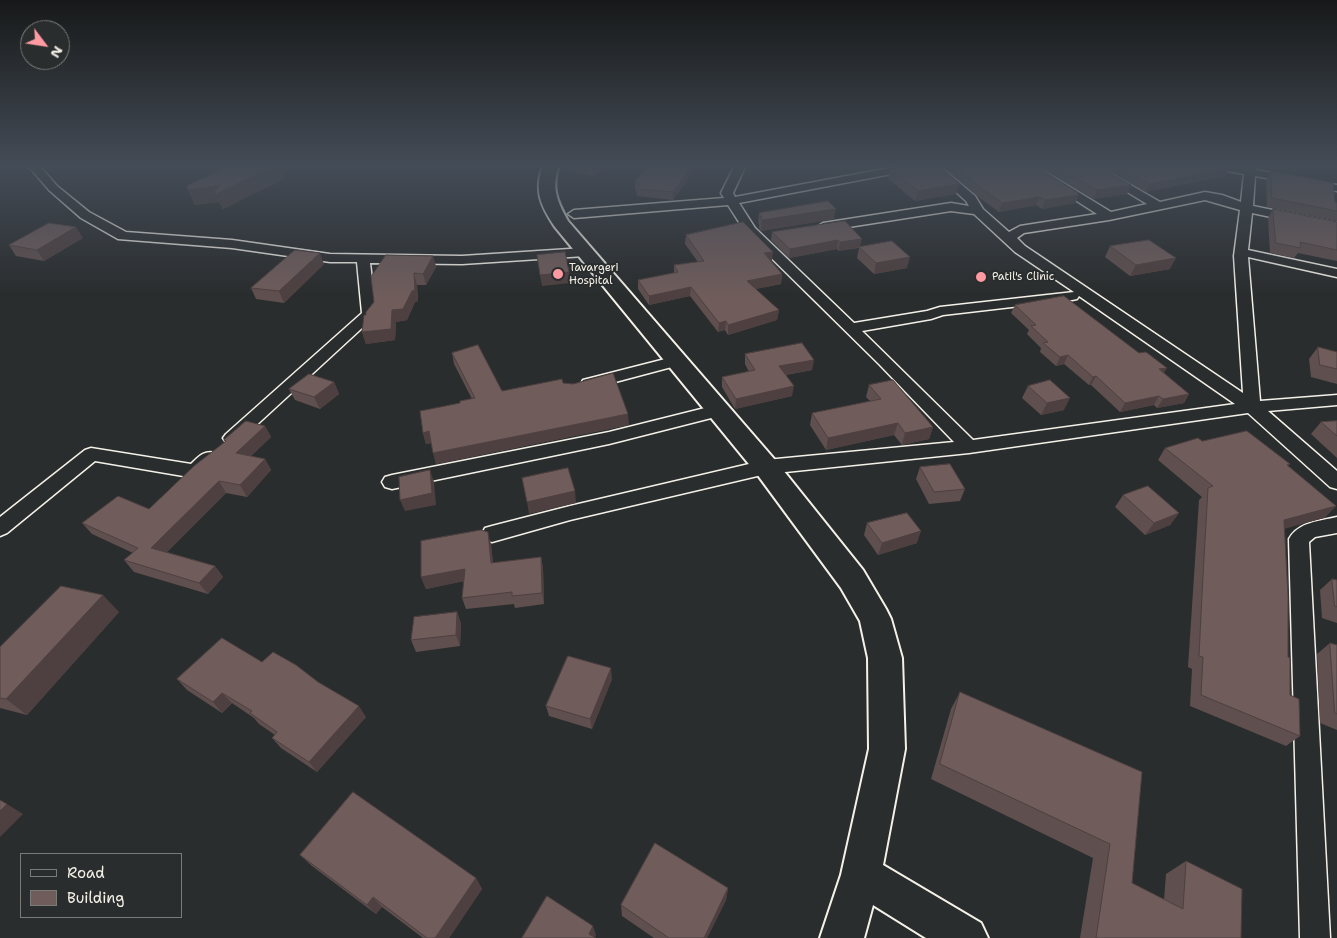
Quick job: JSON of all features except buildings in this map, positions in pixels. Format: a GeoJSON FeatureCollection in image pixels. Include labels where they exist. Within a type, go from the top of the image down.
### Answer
{"type":"FeatureCollection","features":[{"type":"Feature","properties":{"kind":"street"},"geometry":{"type":"LineString","coordinates":[[78,209],[85,215],[123,236],[232,244],[330,258],[462,260],[585,252]]}},
{"type":"Feature","properties":{"kind":"street"},"geometry":{"type":"LineString","coordinates":[[553,209],[561,223],[766,467],[852,579],[875,619],[885,658],[888,700],[887,749],[861,875],[842,938]]}},
{"type":"Feature","properties":{"kind":"street"},"geometry":{"type":"LineString","coordinates":[[574,214],[638,209]]}},
{"type":"Feature","properties":{"kind":"street"},"geometry":{"type":"LineString","coordinates":[[737,209],[750,230],[969,447]]}},
{"type":"Feature","properties":{"kind":"street"},"geometry":{"type":"LineString","coordinates":[[815,228],[940,209]]}},
{"type":"Feature","properties":{"kind":"street"},"geometry":{"type":"LineString","coordinates":[[963,209],[978,211],[1020,249],[1252,407],[1337,482]]}},
{"type":"Feature","properties":{"kind":"street"},"geometry":{"type":"LineString","coordinates":[[1097,209],[1109,216]]}},
{"type":"Feature","properties":{"kind":"street"},"geometry":{"type":"LineString","coordinates":[[1009,238],[1020,230],[1144,209]]}},
{"type":"Feature","properties":{"kind":"street"},"geometry":{"type":"LineString","coordinates":[[1246,209],[1241,252],[1252,407]]}},
{"type":"Feature","properties":{"kind":"street"},"geometry":{"type":"LineString","coordinates":[[1250,209],[1337,227]]}},
{"type":"Feature","properties":{"kind":"street"},"geometry":{"type":"LineString","coordinates":[[757,237],[776,234]]}},
{"type":"Feature","properties":{"kind":"street"},"geometry":{"type":"LineString","coordinates":[[1241,252],[1337,273]]}},
{"type":"Feature","properties":{"kind":"street"},"geometry":{"type":"LineString","coordinates":[[0,528],[91,454],[195,471],[369,314],[363,258]]}},
{"type":"Feature","properties":{"kind":"street"},"geometry":{"type":"LineString","coordinates":[[851,328],[931,315],[940,311],[1087,294]]}},
{"type":"Feature","properties":{"kind":"street"},"geometry":{"type":"LineString","coordinates":[[574,388],[677,360]]}},
{"type":"Feature","properties":{"kind":"street"},"geometry":{"type":"LineString","coordinates":[[492,534],[570,513],[766,467],[969,447],[1252,407],[1337,400]]}},
{"type":"Feature","properties":{"kind":"street"},"geometry":{"type":"LineString","coordinates":[[392,482],[609,438],[717,411]]}},
{"type":"Feature","properties":{"kind":"street"},"geometry":{"type":"LineString","coordinates":[[1315,938],[1299,539],[1309,531],[1337,525]]}},
{"type":"Feature","properties":{"kind":"street"},"geometry":{"type":"LineString","coordinates":[[861,875],[966,938]]}},
{"type":"Feature","properties":{"kind":"place","name":"Tavargeri Hospital"},"geometry":{"type":"Point","coordinates":[558,274]}},
{"type":"Feature","properties":{"kind":"place","name":"Patil's Clinic"},"geometry":{"type":"Point","coordinates":[981,277]}}]}
